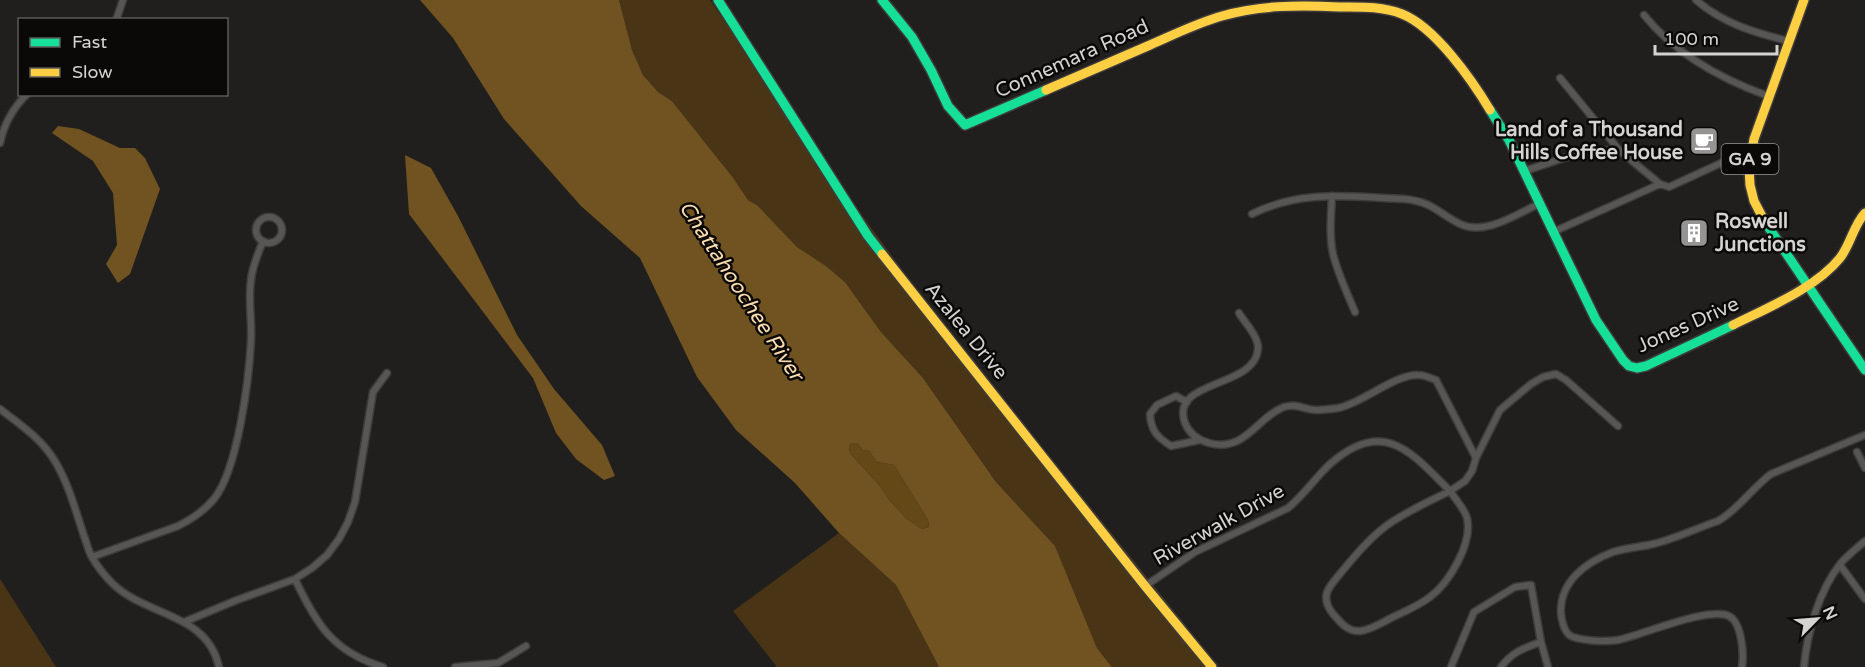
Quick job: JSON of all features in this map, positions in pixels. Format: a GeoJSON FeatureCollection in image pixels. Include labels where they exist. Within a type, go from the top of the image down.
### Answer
{"type":"FeatureCollection","features":[{"type":"Feature","properties":{"kind":"street"},"geometry":{"type":"LineString","coordinates":[[117,18],[123,0]]}},
{"type":"Feature","properties":{"kind":"street","name":"Azalea Drive"},"geometry":{"type":"LineString","coordinates":[[718,0],[868,236],[1145,586],[1212,667]]}},
{"type":"Feature","properties":{"kind":"street","name":"Connemara Road"},"geometry":{"type":"LineString","coordinates":[[882,0],[911,36],[931,70],[943,100],[965,125],[1221,16],[1282,7],[1381,8],[1403,14],[1420,24],[1461,67],[1477,88],[1496,117],[1551,230]]}},
{"type":"Feature","properties":{"kind":"street"},"geometry":{"type":"LineString","coordinates":[[1696,0],[1726,20],[1766,36],[1789,41]]}},
{"type":"Feature","properties":{"kind":"street","name":"GA 9"},"geometry":{"type":"LineString","coordinates":[[1804,0],[1768,96],[1750,153],[1750,185],[1760,216],[1865,370]]}},
{"type":"Feature","properties":{"kind":"street"},"geometry":{"type":"LineString","coordinates":[[1644,15],[1658,33],[1702,66],[1739,86],[1768,96]]}},
{"type":"Feature","properties":{"kind":"street"},"geometry":{"type":"LineString","coordinates":[[1560,78],[1620,151],[1658,182],[1669,187],[1732,158],[1750,153]]}},
{"type":"Feature","properties":{"kind":"street"},"geometry":{"type":"LineString","coordinates":[[0,143],[6,122],[14,108],[25,96]]}},
{"type":"Feature","properties":{"kind":"street"},"geometry":{"type":"LineString","coordinates":[[1524,171],[1587,152],[1606,149],[1620,151]]}},
{"type":"Feature","properties":{"kind":"street"},"geometry":{"type":"LineString","coordinates":[[1551,230],[1658,182]]}},
{"type":"Feature","properties":{"kind":"street"},"geometry":{"type":"LineString","coordinates":[[1252,214],[1287,200],[1309,196],[1332,196],[1417,201],[1434,207],[1460,224],[1476,227],[1493,225],[1539,204]]}},
{"type":"Feature","properties":{"kind":"street"},"geometry":{"type":"LineString","coordinates":[[1332,196],[1330,228],[1333,253],[1355,312]]}},
{"type":"Feature","properties":{"kind":"street"},"geometry":{"type":"LineString","coordinates":[[1807,286],[1838,260],[1846,249],[1855,225],[1865,213]]}},
{"type":"Feature","properties":{"kind":"street"},"geometry":{"type":"LineString","coordinates":[[265,217],[274,218],[280,224],[282,232],[275,242],[263,241],[257,235],[256,226],[265,217]]}},
{"type":"Feature","properties":{"kind":"street","name":"Jones Drive"},"geometry":{"type":"LineString","coordinates":[[1551,230],[1596,320],[1623,360],[1629,366],[1637,368],[1726,330],[1807,286]]}},
{"type":"Feature","properties":{"kind":"street"},"geometry":{"type":"LineString","coordinates":[[92,557],[178,526],[191,519],[214,499],[223,485],[231,463],[248,380],[251,339],[250,283],[252,270],[263,241]]}},
{"type":"Feature","properties":{"kind":"street"},"geometry":{"type":"LineString","coordinates":[[1239,313],[1256,340],[1258,349],[1248,368],[1195,392],[1187,402],[1184,410],[1185,424],[1189,431],[1200,440],[1223,445],[1238,441],[1276,410],[1287,406],[1300,406],[1315,410],[1341,407],[1384,386],[1418,375],[1436,380],[1476,458]]}},
{"type":"Feature","properties":{"kind":"street"},"geometry":{"type":"LineString","coordinates":[[184,622],[230,602],[295,579],[327,555],[348,522],[355,502],[373,392],[387,373]]}},
{"type":"Feature","properties":{"kind":"street"},"geometry":{"type":"LineString","coordinates":[[1450,491],[1462,507],[1467,519],[1468,534],[1465,547],[1445,581],[1431,596],[1418,605],[1367,630],[1358,631],[1347,628],[1326,604],[1329,588],[1358,552],[1386,526],[1465,481],[1472,471],[1500,410],[1531,384],[1543,377],[1556,374],[1566,380],[1618,426]]}},
{"type":"Feature","properties":{"kind":"street"},"geometry":{"type":"LineString","coordinates":[[1187,402],[1176,396],[1157,405],[1150,414],[1151,426],[1156,436],[1172,446],[1200,440]]}},
{"type":"Feature","properties":{"kind":"street"},"geometry":{"type":"LineString","coordinates":[[0,409],[34,436],[56,463],[92,557],[113,584],[142,604],[198,630],[209,641],[217,656],[219,667]]}},
{"type":"Feature","properties":{"kind":"street"},"geometry":{"type":"LineString","coordinates":[[1742,667],[1741,640],[1736,622],[1730,616],[1724,614],[1698,616],[1615,640],[1572,637],[1566,633],[1562,621],[1564,592],[1574,576],[1612,552],[1655,544],[1727,516],[1771,474],[1865,435]]}},
{"type":"Feature","properties":{"kind":"street","name":"Riverwalk Drive"},"geometry":{"type":"LineString","coordinates":[[1145,586],[1195,552],[1288,508],[1331,463],[1364,444],[1383,442],[1404,448],[1450,491]]}},
{"type":"Feature","properties":{"kind":"street"},"geometry":{"type":"LineString","coordinates":[[1857,452],[1865,468]]}},
{"type":"Feature","properties":{"kind":"street"},"geometry":{"type":"LineString","coordinates":[[1804,667],[1816,612],[1833,576],[1840,565],[1865,541]]}},
{"type":"Feature","properties":{"kind":"street"},"geometry":{"type":"LineString","coordinates":[[1840,565],[1865,599]]}},
{"type":"Feature","properties":{"kind":"street"},"geometry":{"type":"LineString","coordinates":[[295,579],[309,610],[323,630],[356,657],[383,667]]}},
{"type":"Feature","properties":{"kind":"street"},"geometry":{"type":"LineString","coordinates":[[1451,667],[1474,612],[1515,587],[1531,585],[1540,642],[1548,667]]}},
{"type":"Feature","properties":{"kind":"street"},"geometry":{"type":"LineString","coordinates":[[1502,667],[1512,654],[1540,642]]}},
{"type":"Feature","properties":{"kind":"street"},"geometry":{"type":"LineString","coordinates":[[455,667],[498,663],[526,646]]}},
{"type":"Feature","properties":{"kind":"shaded area"},"geometry":{"type":"Polygon","coordinates":[[[619,0],[710,0],[812,148],[932,310],[1219,667],[1112,667],[1097,648],[1055,546],[996,482],[923,378],[881,332],[845,282],[797,247],[758,206],[748,200],[672,101],[658,92],[643,75],[632,50],[619,0]]]}},
{"type":"Feature","properties":{"kind":"shaded area"},"geometry":{"type":"Polygon","coordinates":[[[857,443],[863,450],[869,451],[877,462],[894,465],[928,520],[929,527],[922,529],[907,519],[891,502],[850,453],[849,446],[857,443]]]}},
{"type":"Feature","properties":{"kind":"shaded area"},"geometry":{"type":"Polygon","coordinates":[[[839,533],[896,585],[939,667],[777,667],[733,611],[839,533]]]}},
{"type":"Feature","properties":{"kind":"shaded area"},"geometry":{"type":"Polygon","coordinates":[[[0,579],[56,667],[0,667],[0,579]]]}},
{"type":"Feature","properties":{"kind":"water","name":"Chattahoochee River"},"geometry":{"type":"Polygon","coordinates":[[[420,0],[619,0],[632,50],[643,75],[658,92],[672,101],[748,200],[758,206],[797,247],[845,282],[881,332],[923,378],[996,482],[1055,546],[1097,648],[1112,667],[939,667],[896,585],[839,533],[795,483],[736,430],[697,377],[640,258],[581,206],[504,119],[453,38],[420,0]],[[857,443],[849,446],[850,453],[891,502],[907,519],[922,529],[929,527],[928,520],[894,465],[877,462],[869,451],[863,450],[857,443]]]}},
{"type":"Feature","properties":{"kind":"water"},"geometry":{"type":"Polygon","coordinates":[[[58,126],[79,129],[120,148],[135,148],[145,158],[160,189],[130,274],[118,283],[106,264],[117,245],[113,193],[93,161],[52,133],[58,126]]]}},
{"type":"Feature","properties":{"kind":"water"},"geometry":{"type":"Polygon","coordinates":[[[405,155],[431,168],[458,216],[517,335],[554,389],[602,445],[615,476],[604,480],[576,459],[556,433],[533,378],[409,214],[405,155]]]}},
{"type":"Feature","properties":{"kind":"traffic: fast"},"geometry":{"type":"LineString","coordinates":[[718,0],[868,236],[882,254]]}},
{"type":"Feature","properties":{"kind":"traffic: fast"},"geometry":{"type":"LineString","coordinates":[[882,0],[912,37],[948,106],[965,125],[1046,90]]}},
{"type":"Feature","properties":{"kind":"traffic: fast"},"geometry":{"type":"LineString","coordinates":[[1490,110],[1509,140],[1596,320],[1629,366],[1637,368],[1646,366],[1733,325]]}},
{"type":"Feature","properties":{"kind":"traffic: fast"},"geometry":{"type":"LineString","coordinates":[[1765,222],[1865,370]]}},
{"type":"Feature","properties":{"kind":"traffic: slow"},"geometry":{"type":"LineString","coordinates":[[1765,222],[1754,201],[1750,185],[1749,168],[1754,139],[1804,0]]}},
{"type":"Feature","properties":{"kind":"traffic: slow"},"geometry":{"type":"LineString","coordinates":[[1046,90],[1185,29],[1236,12],[1280,7],[1363,7],[1379,8],[1402,14],[1427,30],[1452,56],[1490,110]]}},
{"type":"Feature","properties":{"kind":"traffic: slow"},"geometry":{"type":"LineString","coordinates":[[1733,325],[1805,288],[1830,269],[1844,253],[1865,213]]}},
{"type":"Feature","properties":{"kind":"traffic: slow"},"geometry":{"type":"LineString","coordinates":[[882,254],[1212,667]]}},
{"type":"Feature","properties":{"kind":"place","name":"Land of a Thousand Hills Coffee House"},"geometry":{"type":"Point","coordinates":[1704,141]}},
{"type":"Feature","properties":{"kind":"place","name":"Roswell Junctions"},"geometry":{"type":"Point","coordinates":[1694,233]}}]}
